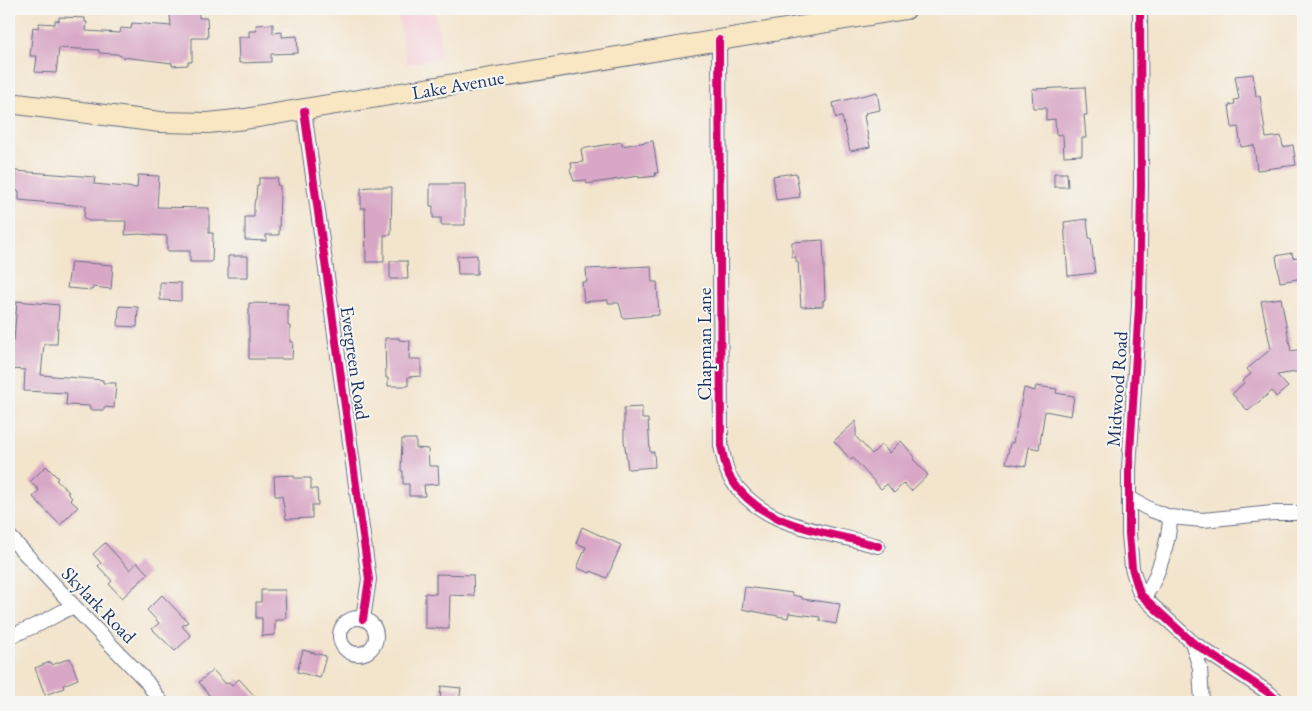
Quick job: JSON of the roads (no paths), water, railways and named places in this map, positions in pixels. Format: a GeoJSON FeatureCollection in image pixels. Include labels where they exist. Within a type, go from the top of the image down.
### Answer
{"type":"FeatureCollection","features":[{"type":"Feature","properties":{"kind":"main road","name":"Lake Avenue"},"geometry":{"type":"LineString","coordinates":[[9,103],[160,122],[245,120],[906,9]]}},
{"type":"Feature","properties":{"kind":"street","name":"Midwood Road"},"geometry":{"type":"LineString","coordinates":[[1140,9],[1141,185],[1139,297],[1134,397],[1130,428],[1129,498],[1132,568],[1140,594],[1192,642],[1269,693],[1279,702]]}},
{"type":"Feature","properties":{"kind":"street","name":"Chapman Lane"},"geometry":{"type":"LineString","coordinates":[[719,40],[721,446],[726,469],[731,479],[757,508],[777,519],[878,546]]}},
{"type":"Feature","properties":{"kind":"street","name":"Evergreen Road"},"geometry":{"type":"LineString","coordinates":[[304,111],[369,579],[364,619]]}},
{"type":"Feature","properties":{"kind":"street"},"geometry":{"type":"LineString","coordinates":[[1129,498],[1151,510],[1170,517],[1203,520],[1272,513],[1303,513]]}},
{"type":"Feature","properties":{"kind":"street"},"geometry":{"type":"LineString","coordinates":[[1144,598],[1155,578],[1168,535],[1170,517]]}},
{"type":"Feature","properties":{"kind":"street","name":"Skylark Road"},"geometry":{"type":"LineString","coordinates":[[9,536],[73,606],[146,681],[161,702]]}},
{"type":"Feature","properties":{"kind":"street"},"geometry":{"type":"LineString","coordinates":[[9,638],[73,606]]}},
{"type":"Feature","properties":{"kind":"street"},"geometry":{"type":"LineString","coordinates":[[1192,642],[1200,668],[1202,702]]}}]}
